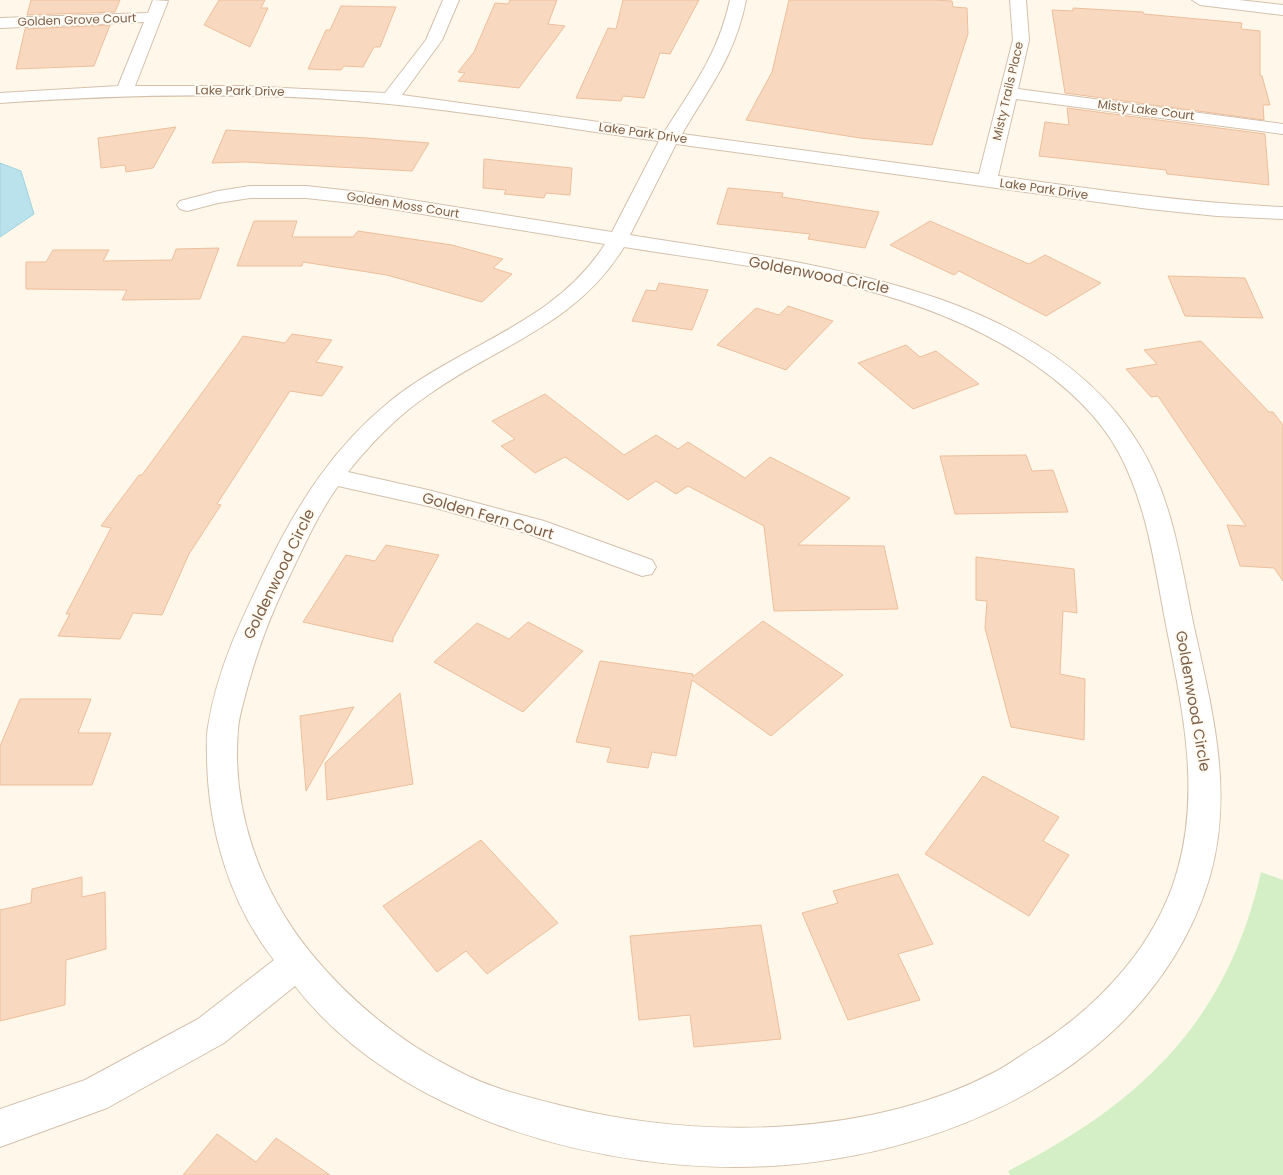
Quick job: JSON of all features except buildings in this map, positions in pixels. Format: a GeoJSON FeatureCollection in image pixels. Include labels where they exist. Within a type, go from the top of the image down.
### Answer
{"type":"FeatureCollection","features":[{"type":"Feature","properties":{"kind":"street"},"geometry":{"type":"LineString","coordinates":[[125,90],[155,17],[160,0]]}},
{"type":"Feature","properties":{"kind":"street"},"geometry":{"type":"LineString","coordinates":[[390,99],[430,45],[448,12],[451,0]]}},
{"type":"Feature","properties":{"kind":"street","name":"Goldenwood Circle"},"geometry":{"type":"LineString","coordinates":[[619,240],[834,275],[888,287],[974,318],[1043,358],[1073,382],[1106,414],[1129,445],[1147,480],[1160,521],[1206,763],[1205,819],[1195,867],[1169,933],[1139,979],[1100,1022],[1042,1068],[973,1106],[895,1135],[809,1152],[734,1156],[645,1151],[558,1133],[478,1103],[406,1064],[345,1017],[296,964],[253,897],[232,843],[221,781],[223,720],[249,632],[305,518],[331,476],[374,427],[414,394],[456,366],[532,326],[569,300],[599,269],[619,240],[670,137],[720,63],[733,31],[738,0]]}},
{"type":"Feature","properties":{"kind":"street","name":"Misty Trails Place"},"geometry":{"type":"LineString","coordinates":[[987,181],[1021,40],[1018,0]]}},
{"type":"Feature","properties":{"kind":"street"},"geometry":{"type":"LineString","coordinates":[[1200,0],[1283,10]]}},
{"type":"Feature","properties":{"kind":"street","name":"Golden Grove Court"},"geometry":{"type":"LineString","coordinates":[[0,23],[155,17]]}},
{"type":"Feature","properties":{"kind":"street","name":"Lake Park Drive"},"geometry":{"type":"LineString","coordinates":[[0,98],[125,90],[266,90],[390,99],[1149,203],[1217,210],[1283,213]]}},
{"type":"Feature","properties":{"kind":"street","name":"Misty Lake Court"},"geometry":{"type":"LineString","coordinates":[[1009,93],[1283,129]]}},
{"type":"Feature","properties":{"kind":"street","name":"Golden Moss Court"},"geometry":{"type":"LineString","coordinates":[[187,205],[224,195],[269,191],[314,193],[362,198],[619,240]]}},
{"type":"Feature","properties":{"kind":"street","name":"Golden Fern Court"},"geometry":{"type":"LineString","coordinates":[[331,476],[428,498],[535,527],[642,567]]}},
{"type":"Feature","properties":{"kind":"street"},"geometry":{"type":"LineString","coordinates":[[0,1128],[94,1095],[211,1031],[296,964]]}},
{"type":"Feature","properties":{"kind":"green space"},"geometry":{"type":"Polygon","coordinates":[[[1261,872],[1283,880],[1283,1175],[1010,1175],[1008,1171],[1056,1145],[1099,1117],[1138,1086],[1172,1052],[1201,1015],[1226,972],[1246,925],[1261,872]]]}},
{"type":"Feature","properties":{"kind":"water"},"geometry":{"type":"Polygon","coordinates":[[[0,163],[21,171],[34,214],[0,237],[0,163]]]}}]}
